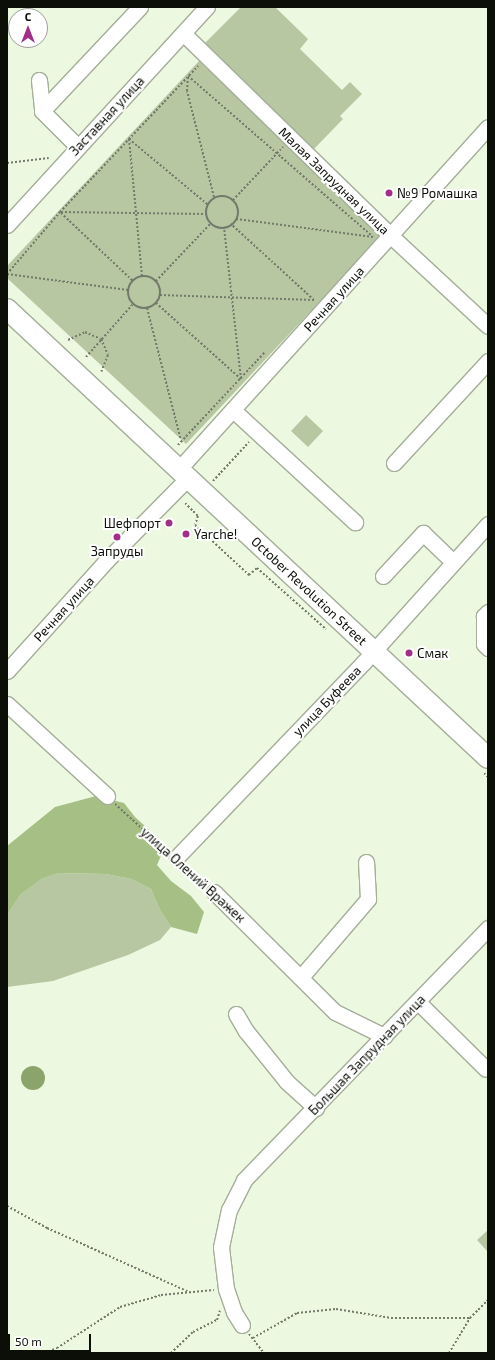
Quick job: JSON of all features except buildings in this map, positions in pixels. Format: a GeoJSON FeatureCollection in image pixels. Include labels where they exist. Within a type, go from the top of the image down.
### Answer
{"type":"FeatureCollection","features":[{"type":"Feature","properties":{"kind":"main road","name":"October Revolution Street"},"geometry":{"type":"LineString","coordinates":[[12,317],[374,651],[485,765]]}},
{"type":"Feature","properties":{"kind":"street"},"geometry":{"type":"LineString","coordinates":[[42,111],[140,7]]}},
{"type":"Feature","properties":{"kind":"street","name":"Заставная улица"},"geometry":{"type":"LineString","coordinates":[[7,225],[207,7]]}},
{"type":"Feature","properties":{"kind":"street","name":"Малая Запрудная улица"},"geometry":{"type":"LineString","coordinates":[[183,33],[391,236],[488,326]]}},
{"type":"Feature","properties":{"kind":"street"},"geometry":{"type":"LineString","coordinates":[[39,80],[42,111],[78,147]]}},
{"type":"Feature","properties":{"kind":"street","name":"Речная улица"},"geometry":{"type":"LineString","coordinates":[[7,671],[183,474],[233,410],[488,127]]}},
{"type":"Feature","properties":{"kind":"street"},"geometry":{"type":"LineString","coordinates":[[394,463],[488,361]]}},
{"type":"Feature","properties":{"kind":"street"},"geometry":{"type":"LineString","coordinates":[[233,410],[355,522]]}},
{"type":"Feature","properties":{"kind":"street","name":"улица Буфеева"},"geometry":{"type":"LineString","coordinates":[[177,857],[374,651],[488,524]]}},
{"type":"Feature","properties":{"kind":"street"},"geometry":{"type":"LineString","coordinates":[[383,576],[423,532],[453,562]]}},
{"type":"Feature","properties":{"kind":"street"},"geometry":{"type":"LineString","coordinates":[[488,612],[484,616],[484,644],[488,648]]}},
{"type":"Feature","properties":{"kind":"street"},"geometry":{"type":"LineString","coordinates":[[7,704],[107,796]]}},
{"type":"Feature","properties":{"kind":"street"},"geometry":{"type":"LineString","coordinates":[[301,976],[368,899],[366,862]]}},
{"type":"Feature","properties":{"kind":"street","name":"улица Олений Вражек"},"geometry":{"type":"LineString","coordinates":[[214,892],[301,976],[335,1012],[384,1036]]}},
{"type":"Feature","properties":{"kind":"street","name":"Большая Запрудная улица"},"geometry":{"type":"LineString","coordinates":[[242,1325],[234,1312],[226,1289],[221,1247],[229,1210],[244,1180],[316,1108],[488,928]]}},
{"type":"Feature","properties":{"kind":"street"},"geometry":{"type":"LineString","coordinates":[[418,1002],[486,1069]]}},
{"type":"Feature","properties":{"kind":"street"},"geometry":{"type":"LineString","coordinates":[[236,1014],[246,1031],[288,1082],[316,1108]]}},
{"type":"Feature","properties":{"kind":"path"},"geometry":{"type":"LineString","coordinates":[[7,274],[60,212],[207,56]]}},
{"type":"Feature","properties":{"kind":"path"},"geometry":{"type":"LineString","coordinates":[[188,76],[372,238],[236,219]]}},
{"type":"Feature","properties":{"kind":"path"},"geometry":{"type":"LineString","coordinates":[[188,76],[187,91],[214,197]]}},
{"type":"Feature","properties":{"kind":"path"},"geometry":{"type":"LineString","coordinates":[[129,139],[207,204]]}},
{"type":"Feature","properties":{"kind":"path"},"geometry":{"type":"LineString","coordinates":[[129,139],[142,276]]}},
{"type":"Feature","properties":{"kind":"path"},"geometry":{"type":"LineString","coordinates":[[233,200],[291,139]]}},
{"type":"Feature","properties":{"kind":"path"},"geometry":{"type":"LineString","coordinates":[[7,164],[49,159],[54,154]]}},
{"type":"Feature","properties":{"kind":"path"},"geometry":{"type":"LineString","coordinates":[[224,195],[233,200],[238,209],[236,219],[224,228],[211,224],[206,214],[207,204],[214,197],[224,195]]}},
{"type":"Feature","properties":{"kind":"path"},"geometry":{"type":"LineString","coordinates":[[60,212],[206,214]]}},
{"type":"Feature","properties":{"kind":"path"},"geometry":{"type":"LineString","coordinates":[[60,212],[133,281]]}},
{"type":"Feature","properties":{"kind":"path"},"geometry":{"type":"LineString","coordinates":[[156,280],[211,224]]}},
{"type":"Feature","properties":{"kind":"path"},"geometry":{"type":"LineString","coordinates":[[160,295],[314,300],[231,224]]}},
{"type":"Feature","properties":{"kind":"path"},"geometry":{"type":"LineString","coordinates":[[156,304],[241,379],[224,228]]}},
{"type":"Feature","properties":{"kind":"path"},"geometry":{"type":"LineString","coordinates":[[7,274],[128,290]]}},
{"type":"Feature","properties":{"kind":"path"},"geometry":{"type":"LineString","coordinates":[[133,304],[128,290],[133,281],[142,276],[156,280]]}},
{"type":"Feature","properties":{"kind":"path"},"geometry":{"type":"LineString","coordinates":[[133,304],[147,308],[156,304],[160,295],[156,280]]}},
{"type":"Feature","properties":{"kind":"path"},"geometry":{"type":"LineString","coordinates":[[86,357],[133,304]]}},
{"type":"Feature","properties":{"kind":"path"},"geometry":{"type":"LineString","coordinates":[[147,308],[182,441]]}},
{"type":"Feature","properties":{"kind":"path"},"geometry":{"type":"LineString","coordinates":[[68,340],[84,332],[102,339],[108,355],[101,372]]}},
{"type":"Feature","properties":{"kind":"path"},"geometry":{"type":"LineString","coordinates":[[213,481],[258,433]]}},
{"type":"Feature","properties":{"kind":"path"},"geometry":{"type":"LineString","coordinates":[[185,503],[198,516],[195,525],[249,575],[256,568],[328,631]]}},
{"type":"Feature","properties":{"kind":"path"},"geometry":{"type":"LineString","coordinates":[[485,765],[488,777]]}},
{"type":"Feature","properties":{"kind":"path","name":"улица Олений Вражек"},"geometry":{"type":"LineString","coordinates":[[107,796],[164,849],[177,857],[214,892]]}},
{"type":"Feature","properties":{"kind":"path"},"geometry":{"type":"LineString","coordinates":[[7,1206],[47,1228],[190,1293]]}},
{"type":"Feature","properties":{"kind":"path"},"geometry":{"type":"LineString","coordinates":[[45,1353],[57,1348],[120,1307],[161,1295],[226,1289],[217,1320],[193,1332],[171,1353]]}},
{"type":"Feature","properties":{"kind":"path"},"geometry":{"type":"LineString","coordinates":[[449,1353],[470,1318],[488,1300]]}},
{"type":"Feature","properties":{"kind":"path"},"geometry":{"type":"LineString","coordinates":[[253,1338],[297,1313],[336,1309],[392,1318],[470,1318]]}},
{"type":"Feature","properties":{"kind":"path"},"geometry":{"type":"LineString","coordinates":[[242,1325],[264,1353]]}},
{"type":"Feature","properties":{"kind":"path"},"geometry":{"type":"LineString","coordinates":[[55,1353],[57,1348]]}},
{"type":"Feature","properties":{"kind":"shaded area"},"geometry":{"type":"Polygon","coordinates":[[[241,7],[275,7],[308,39],[300,49],[342,90],[350,82],[362,94],[340,116],[343,119],[313,150],[204,44],[241,7]]]}},
{"type":"Feature","properties":{"kind":"shaded area"},"geometry":{"type":"Polygon","coordinates":[[[199,61],[384,233],[186,444],[7,278],[7,266],[199,61]]]}},
{"type":"Feature","properties":{"kind":"shaded area"},"geometry":{"type":"Polygon","coordinates":[[[306,415],[323,431],[308,447],[291,431],[306,415]]]}},
{"type":"Feature","properties":{"kind":"shaded area"},"geometry":{"type":"Polygon","coordinates":[[[96,796],[124,803],[135,817],[158,838],[164,849],[157,865],[171,881],[191,896],[204,912],[197,934],[171,927],[160,910],[151,889],[131,879],[106,874],[58,873],[42,878],[21,894],[7,915],[7,846],[55,807],[96,796]]]}},
{"type":"Feature","properties":{"kind":"shaded area"},"geometry":{"type":"Polygon","coordinates":[[[58,873],[106,874],[131,879],[151,889],[160,910],[171,927],[160,940],[128,955],[53,981],[7,987],[7,915],[21,894],[42,877],[58,873]]]}},
{"type":"Feature","properties":{"kind":"shaded area"},"geometry":{"type":"Polygon","coordinates":[[[33,1066],[38,1067],[44,1073],[44,1083],[38,1089],[33,1090],[28,1089],[22,1083],[21,1078],[22,1073],[28,1067],[33,1066]]]}},
{"type":"Feature","properties":{"kind":"shaded area"},"geometry":{"type":"Polygon","coordinates":[[[488,1230],[488,1252],[477,1240],[488,1230]]]}},
{"type":"Feature","properties":{"kind":"place","name":"№9 Ромашка"},"geometry":{"type":"Point","coordinates":[389,193]}},
{"type":"Feature","properties":{"kind":"place","name":"Шефпорт"},"geometry":{"type":"Point","coordinates":[169,523]}},
{"type":"Feature","properties":{"kind":"place","name":"Yarche!"},"geometry":{"type":"Point","coordinates":[186,534]}},
{"type":"Feature","properties":{"kind":"place","name":"Запруды"},"geometry":{"type":"Point","coordinates":[117,537]}},
{"type":"Feature","properties":{"kind":"place","name":"Смак"},"geometry":{"type":"Point","coordinates":[409,653]}}]}
